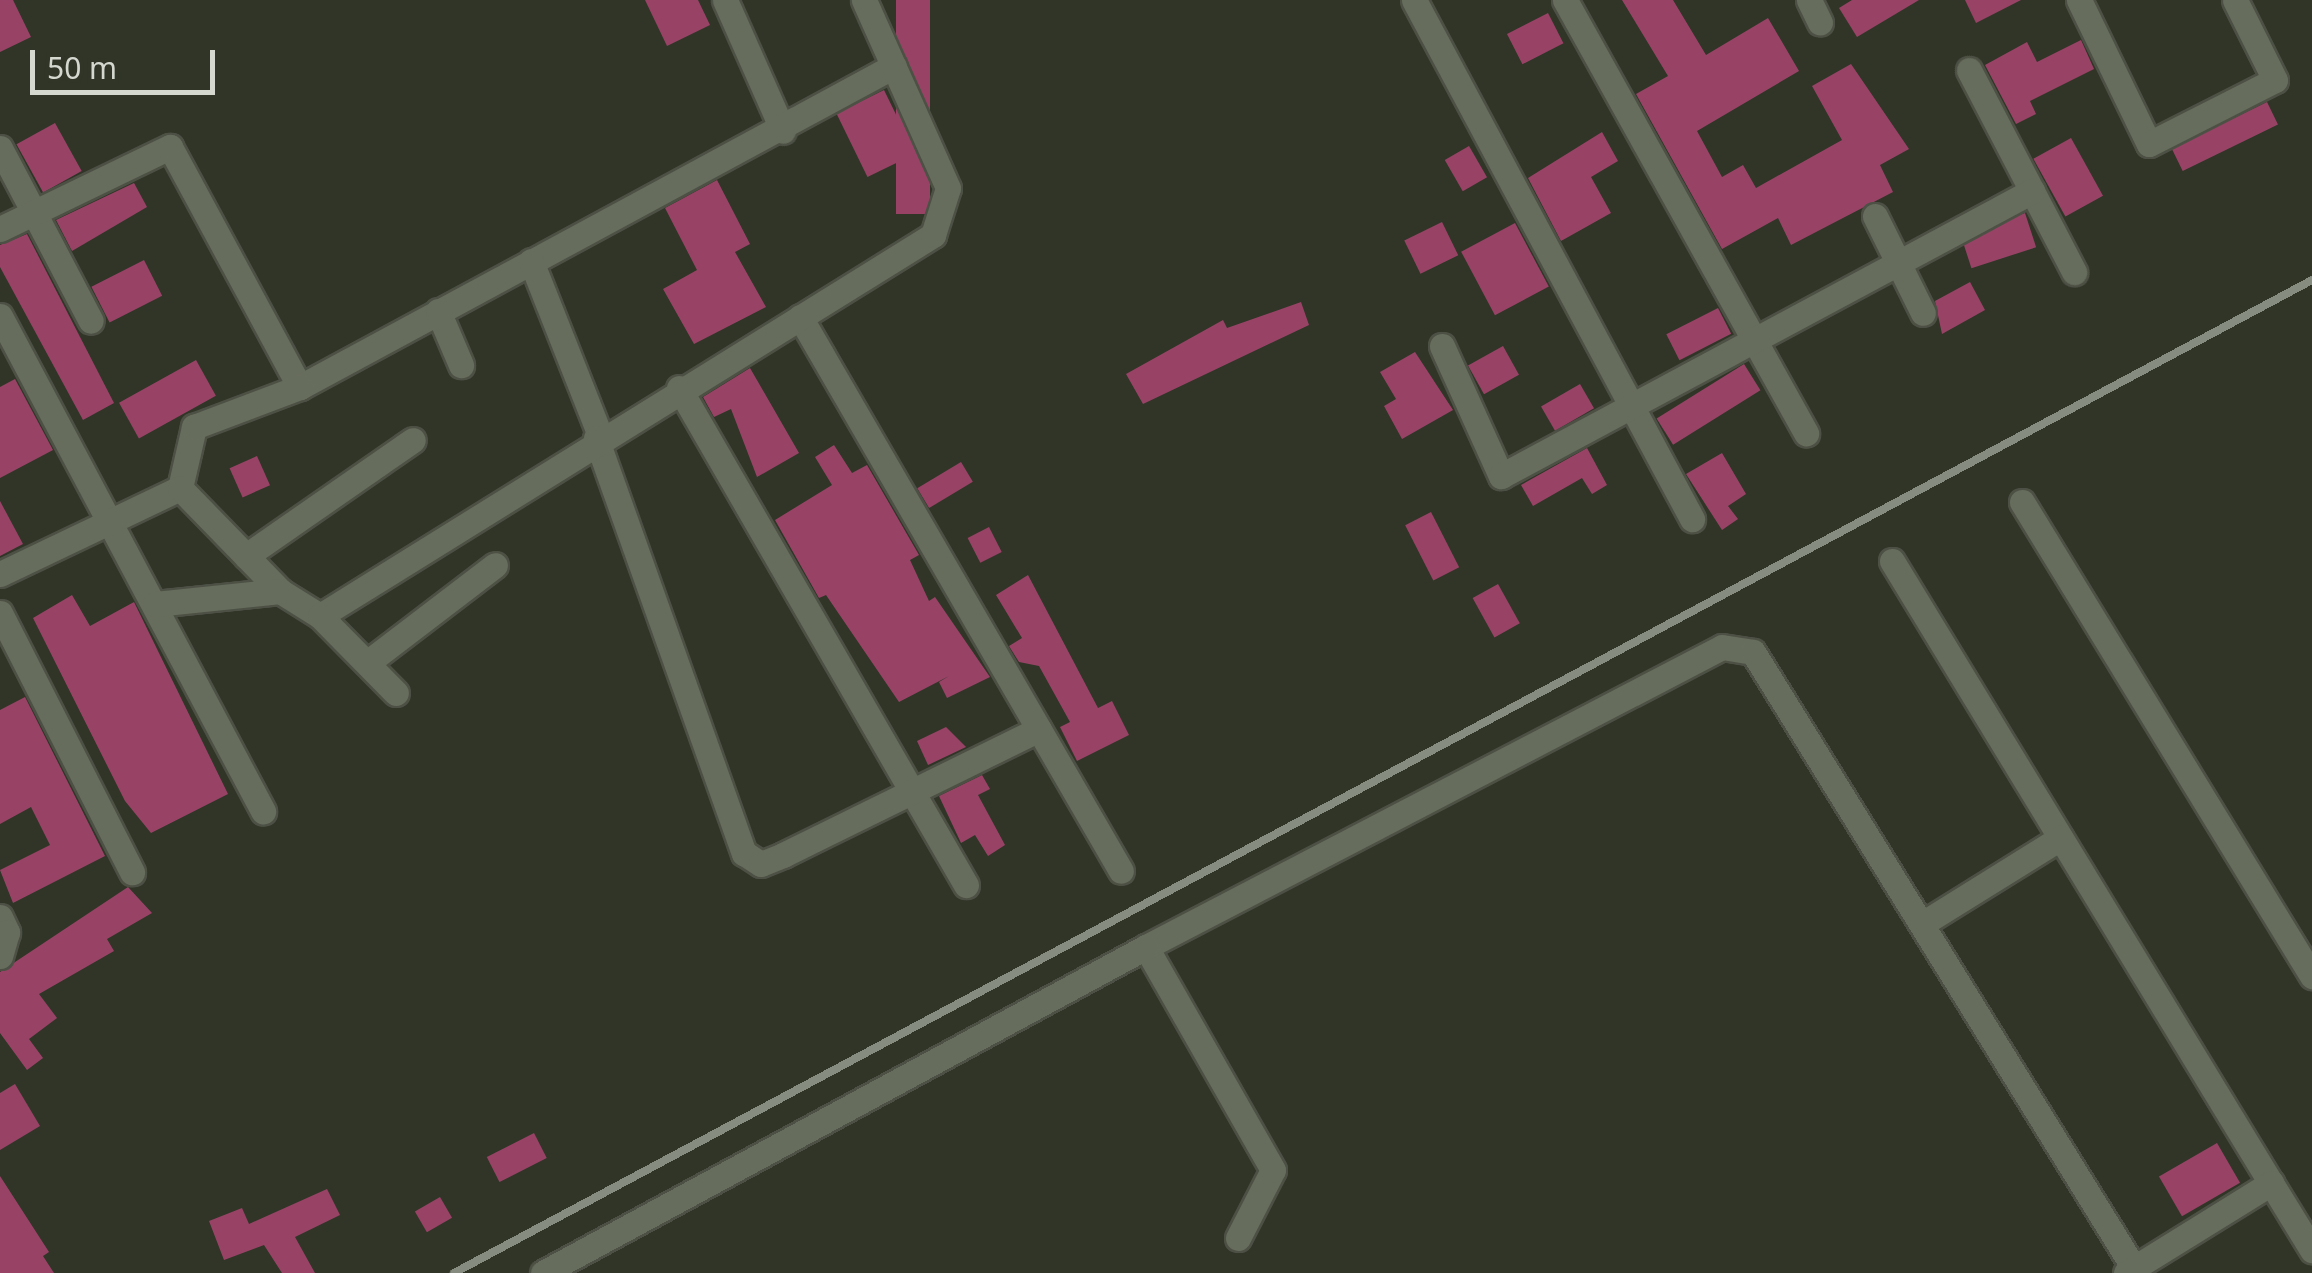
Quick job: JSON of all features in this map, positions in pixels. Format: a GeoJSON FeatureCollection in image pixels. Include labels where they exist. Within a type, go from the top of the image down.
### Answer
{"type":"FeatureCollection","features":[{"type":"Feature","properties":{"kind":"street"},"geometry":{"type":"LineString","coordinates":[[726,0],[783,132]]}},
{"type":"Feature","properties":{"kind":"street"},"geometry":{"type":"LineString","coordinates":[[320,616],[598,436],[933,235],[948,188],[864,0]]}},
{"type":"Feature","properties":{"kind":"street"},"geometry":{"type":"LineString","coordinates":[[1414,0],[1636,400],[1692,518]]}},
{"type":"Feature","properties":{"kind":"street"},"geometry":{"type":"LineString","coordinates":[[1566,0],[1758,335],[1806,433]]}},
{"type":"Feature","properties":{"kind":"street"},"geometry":{"type":"LineString","coordinates":[[2079,0],[2149,144],[2275,80],[2235,0]]}},
{"type":"Feature","properties":{"kind":"street"},"geometry":{"type":"LineString","coordinates":[[180,488],[194,428],[300,386],[783,132],[894,66]]}},
{"type":"Feature","properties":{"kind":"street"},"geometry":{"type":"LineString","coordinates":[[1968,70],[2074,272]]}},
{"type":"Feature","properties":{"kind":"street"},"geometry":{"type":"LineString","coordinates":[[0,229],[170,147],[300,386]]}},
{"type":"Feature","properties":{"kind":"street"},"geometry":{"type":"LineString","coordinates":[[0,148],[90,321]]}},
{"type":"Feature","properties":{"kind":"street"},"geometry":{"type":"LineString","coordinates":[[1442,346],[1502,476],[1636,400],[2032,191]]}},
{"type":"Feature","properties":{"kind":"street"},"geometry":{"type":"LineString","coordinates":[[1875,216],[1924,313]]}},
{"type":"Feature","properties":{"kind":"street"},"geometry":{"type":"LineString","coordinates":[[532,261],[598,436],[744,853],[761,864],[915,798],[1039,729]]}},
{"type":"Feature","properties":{"kind":"street"},"geometry":{"type":"LineString","coordinates":[[438,312],[461,365]]}},
{"type":"Feature","properties":{"kind":"street"},"geometry":{"type":"LineString","coordinates":[[0,316],[156,604],[262,812]]}},
{"type":"Feature","properties":{"kind":"street"},"geometry":{"type":"LineString","coordinates":[[800,317],[1121,870]]}},
{"type":"Feature","properties":{"kind":"street"},"geometry":{"type":"LineString","coordinates":[[679,388],[966,885]]}},
{"type":"Feature","properties":{"kind":"street"},"geometry":{"type":"LineString","coordinates":[[246,556],[413,440]]}},
{"type":"Feature","properties":{"kind":"street"},"geometry":{"type":"LineString","coordinates":[[0,574],[109,516],[180,488]]}},
{"type":"Feature","properties":{"kind":"street"},"geometry":{"type":"LineString","coordinates":[[180,488],[280,592],[320,616],[396,693]]}},
{"type":"Feature","properties":{"kind":"street"},"geometry":{"type":"LineString","coordinates":[[2022,502],[2312,976]]}},
{"type":"Feature","properties":{"kind":"street"},"geometry":{"type":"LineString","coordinates":[[1892,562],[2312,1250]]}},
{"type":"Feature","properties":{"kind":"street"},"geometry":{"type":"LineString","coordinates":[[366,663],[495,565]]}},
{"type":"Feature","properties":{"kind":"street"},"geometry":{"type":"LineString","coordinates":[[156,604],[280,592]]}},
{"type":"Feature","properties":{"kind":"street"},"geometry":{"type":"LineString","coordinates":[[0,613],[132,872]]}},
{"type":"Feature","properties":{"kind":"street"},"geometry":{"type":"LineString","coordinates":[[543,1273],[1146,947],[1722,647],[1753,652],[2132,1271],[2271,1182]]}},
{"type":"Feature","properties":{"kind":"street"},"geometry":{"type":"LineString","coordinates":[[1922,924],[2060,838]]}},
{"type":"Feature","properties":{"kind":"street"},"geometry":{"type":"LineString","coordinates":[[0,917],[8,932],[0,956]]}},
{"type":"Feature","properties":{"kind":"street"},"geometry":{"type":"LineString","coordinates":[[1146,947],[1274,1170],[1238,1238]]}},
{"type":"Feature","properties":{"kind":"building"},"geometry":{"type":"Polygon","coordinates":[[[0,0],[13,0],[31,37],[0,52],[0,0]]]}},
{"type":"Feature","properties":{"kind":"building"},"geometry":{"type":"Polygon","coordinates":[[[645,0],[698,0],[710,25],[667,46],[645,0]]]}},
{"type":"Feature","properties":{"kind":"building"},"geometry":{"type":"Polygon","coordinates":[[[896,0],[930,0],[930,214],[896,214],[896,0]]]}},
{"type":"Feature","properties":{"kind":"building"},"geometry":{"type":"Polygon","coordinates":[[[1622,0],[1673,0],[1706,55],[1768,18],[1799,71],[1697,131],[1722,177],[1743,165],[1756,188],[1842,140],[1812,86],[1851,64],[1909,149],[1880,165],[1893,192],[1791,245],[1778,218],[1722,249],[1636,94],[1668,76],[1622,0]]]}},
{"type":"Feature","properties":{"kind":"building"},"geometry":{"type":"Polygon","coordinates":[[[1852,0],[1919,0],[1857,37],[1839,8],[1852,0]]]}},
{"type":"Feature","properties":{"kind":"building"},"geometry":{"type":"Polygon","coordinates":[[[1965,0],[2021,0],[1976,23],[1965,0]]]}},
{"type":"Feature","properties":{"kind":"building"},"geometry":{"type":"Polygon","coordinates":[[[1548,13],[1563,43],[1522,64],[1507,34],[1548,13]]]}},
{"type":"Feature","properties":{"kind":"building"},"geometry":{"type":"Polygon","coordinates":[[[2081,40],[2094,69],[2030,101],[2036,114],[2016,124],[1985,65],[2027,42],[2037,62],[2081,40]]]}},
{"type":"Feature","properties":{"kind":"building"},"geometry":{"type":"Polygon","coordinates":[[[884,90],[915,154],[867,177],[836,113],[884,90]]]}},
{"type":"Feature","properties":{"kind":"building"},"geometry":{"type":"Polygon","coordinates":[[[2267,102],[2278,124],[2183,171],[2172,148],[2267,102]]]}},
{"type":"Feature","properties":{"kind":"building"},"geometry":{"type":"Polygon","coordinates":[[[55,123],[82,171],[43,192],[17,144],[55,123]]]}},
{"type":"Feature","properties":{"kind":"building"},"geometry":{"type":"Polygon","coordinates":[[[1602,132],[1618,161],[1591,177],[1611,213],[1561,241],[1528,178],[1602,132]]]}},
{"type":"Feature","properties":{"kind":"building"},"geometry":{"type":"Polygon","coordinates":[[[2071,138],[2103,196],[2065,217],[2033,159],[2071,138]]]}},
{"type":"Feature","properties":{"kind":"building"},"geometry":{"type":"Polygon","coordinates":[[[1469,146],[1487,177],[1463,191],[1445,160],[1469,146]]]}},
{"type":"Feature","properties":{"kind":"building"},"geometry":{"type":"Polygon","coordinates":[[[717,180],[750,244],[735,252],[766,307],[694,344],[663,289],[697,270],[665,208],[717,180]]]}},
{"type":"Feature","properties":{"kind":"building"},"geometry":{"type":"Polygon","coordinates":[[[134,183],[147,207],[72,251],[56,220],[134,183]]]}},
{"type":"Feature","properties":{"kind":"building"},"geometry":{"type":"Polygon","coordinates":[[[2025,213],[2036,247],[1971,268],[1960,234],[2025,213]]]}},
{"type":"Feature","properties":{"kind":"building"},"geometry":{"type":"Polygon","coordinates":[[[1442,222],[1458,255],[1420,274],[1404,240],[1442,222]]]}},
{"type":"Feature","properties":{"kind":"building"},"geometry":{"type":"Polygon","coordinates":[[[1515,223],[1549,287],[1495,315],[1461,252],[1515,223]]]}},
{"type":"Feature","properties":{"kind":"building"},"geometry":{"type":"Polygon","coordinates":[[[27,234],[114,403],[83,420],[0,267],[0,245],[27,234]]]}},
{"type":"Feature","properties":{"kind":"building"},"geometry":{"type":"Polygon","coordinates":[[[144,260],[162,296],[110,322],[91,287],[144,260]]]}},
{"type":"Feature","properties":{"kind":"building"},"geometry":{"type":"Polygon","coordinates":[[[1970,282],[1985,310],[1942,334],[1935,301],[1970,282]]]}},
{"type":"Feature","properties":{"kind":"building"},"geometry":{"type":"Polygon","coordinates":[[[1301,302],[1309,325],[1143,404],[1126,374],[1223,320],[1227,328],[1301,302]]]}},
{"type":"Feature","properties":{"kind":"building"},"geometry":{"type":"Polygon","coordinates":[[[1718,308],[1731,334],[1679,360],[1666,334],[1718,308]]]}},
{"type":"Feature","properties":{"kind":"building"},"geometry":{"type":"Polygon","coordinates":[[[1503,346],[1519,375],[1484,394],[1468,365],[1503,346]]]}},
{"type":"Feature","properties":{"kind":"building"},"geometry":{"type":"Polygon","coordinates":[[[1415,352],[1453,410],[1402,439],[1384,406],[1396,399],[1380,372],[1415,352]]]}},
{"type":"Feature","properties":{"kind":"building"},"geometry":{"type":"Polygon","coordinates":[[[196,360],[216,396],[139,439],[119,403],[196,360]]]}},
{"type":"Feature","properties":{"kind":"building"},"geometry":{"type":"Polygon","coordinates":[[[1744,364],[1760,390],[1673,445],[1657,419],[1744,364]]]}},
{"type":"Feature","properties":{"kind":"building"},"geometry":{"type":"Polygon","coordinates":[[[750,368],[799,453],[757,477],[731,409],[714,417],[703,397],[750,368]]]}},
{"type":"Feature","properties":{"kind":"building"},"geometry":{"type":"Polygon","coordinates":[[[15,379],[53,450],[0,478],[0,387],[15,379]]]}},
{"type":"Feature","properties":{"kind":"building"},"geometry":{"type":"Polygon","coordinates":[[[1580,384],[1594,408],[1555,431],[1541,406],[1580,384]]]}},
{"type":"Feature","properties":{"kind":"building"},"geometry":{"type":"Polygon","coordinates":[[[834,445],[852,473],[867,465],[919,555],[910,560],[929,601],[935,597],[990,677],[947,698],[939,682],[949,676],[899,702],[826,595],[819,598],[775,520],[832,485],[815,457],[834,445]]]}},
{"type":"Feature","properties":{"kind":"building"},"geometry":{"type":"Polygon","coordinates":[[[1587,448],[1607,485],[1592,494],[1582,478],[1533,506],[1521,485],[1587,448]]]}},
{"type":"Feature","properties":{"kind":"building"},"geometry":{"type":"Polygon","coordinates":[[[1722,453],[1746,494],[1728,506],[1738,519],[1722,530],[1686,474],[1722,453]]]}},
{"type":"Feature","properties":{"kind":"building"},"geometry":{"type":"Polygon","coordinates":[[[257,456],[270,485],[243,497],[230,468],[257,456]]]}},
{"type":"Feature","properties":{"kind":"building"},"geometry":{"type":"Polygon","coordinates":[[[961,462],[973,482],[929,508],[917,488],[961,462]]]}},
{"type":"Feature","properties":{"kind":"building"},"geometry":{"type":"Polygon","coordinates":[[[0,501],[23,544],[0,556],[0,501]]]}},
{"type":"Feature","properties":{"kind":"building"},"geometry":{"type":"Polygon","coordinates":[[[1431,512],[1459,567],[1433,580],[1405,525],[1431,512]]]}},
{"type":"Feature","properties":{"kind":"building"},"geometry":{"type":"Polygon","coordinates":[[[989,527],[1002,552],[980,563],[968,538],[989,527]]]}},
{"type":"Feature","properties":{"kind":"building"},"geometry":{"type":"Polygon","coordinates":[[[1028,575],[1098,708],[1112,701],[1129,735],[1077,761],[1060,727],[1070,722],[1039,666],[1019,662],[1009,646],[1022,638],[996,595],[1028,575]]]}},
{"type":"Feature","properties":{"kind":"building"},"geometry":{"type":"Polygon","coordinates":[[[1498,584],[1520,623],[1494,637],[1473,598],[1498,584]]]}},
{"type":"Feature","properties":{"kind":"building"},"geometry":{"type":"Polygon","coordinates":[[[72,595],[90,626],[134,602],[228,794],[151,833],[125,801],[33,618],[72,595]]]}},
{"type":"Feature","properties":{"kind":"building"},"geometry":{"type":"Polygon","coordinates":[[[25,697],[105,856],[13,903],[0,870],[50,845],[31,807],[0,824],[0,710],[25,697]]]}},
{"type":"Feature","properties":{"kind":"building"},"geometry":{"type":"Polygon","coordinates":[[[946,727],[966,747],[928,765],[917,741],[946,727]]]}},
{"type":"Feature","properties":{"kind":"building"},"geometry":{"type":"Polygon","coordinates":[[[982,775],[990,789],[978,795],[1005,845],[988,856],[975,835],[961,843],[939,796],[982,775]]]}},
{"type":"Feature","properties":{"kind":"building"},"geometry":{"type":"Polygon","coordinates":[[[128,887],[152,913],[107,939],[114,951],[39,994],[57,1018],[29,1039],[43,1058],[27,1070],[0,1033],[0,972],[128,887]]]}},
{"type":"Feature","properties":{"kind":"building"},"geometry":{"type":"Polygon","coordinates":[[[15,1084],[40,1126],[0,1150],[0,1093],[15,1084]]]}},
{"type":"Feature","properties":{"kind":"building"},"geometry":{"type":"Polygon","coordinates":[[[534,1133],[547,1158],[499,1182],[487,1157],[534,1133]]]}},
{"type":"Feature","properties":{"kind":"building"},"geometry":{"type":"Polygon","coordinates":[[[2217,1143],[2240,1183],[2182,1216],[2159,1176],[2217,1143]]]}},
{"type":"Feature","properties":{"kind":"building"},"geometry":{"type":"Polygon","coordinates":[[[0,1176],[49,1252],[43,1256],[54,1273],[0,1273],[0,1176]]]}},
{"type":"Feature","properties":{"kind":"building"},"geometry":{"type":"Polygon","coordinates":[[[327,1189],[340,1215],[295,1237],[315,1273],[282,1273],[264,1245],[224,1260],[209,1221],[242,1208],[249,1224],[327,1189]]]}},
{"type":"Feature","properties":{"kind":"building"},"geometry":{"type":"Polygon","coordinates":[[[440,1197],[452,1218],[427,1232],[415,1212],[440,1197]]]}},
{"type":"Feature","properties":{"kind":"railway"},"geometry":{"type":"LineString","coordinates":[[454,1273],[2312,280]]}}]}
